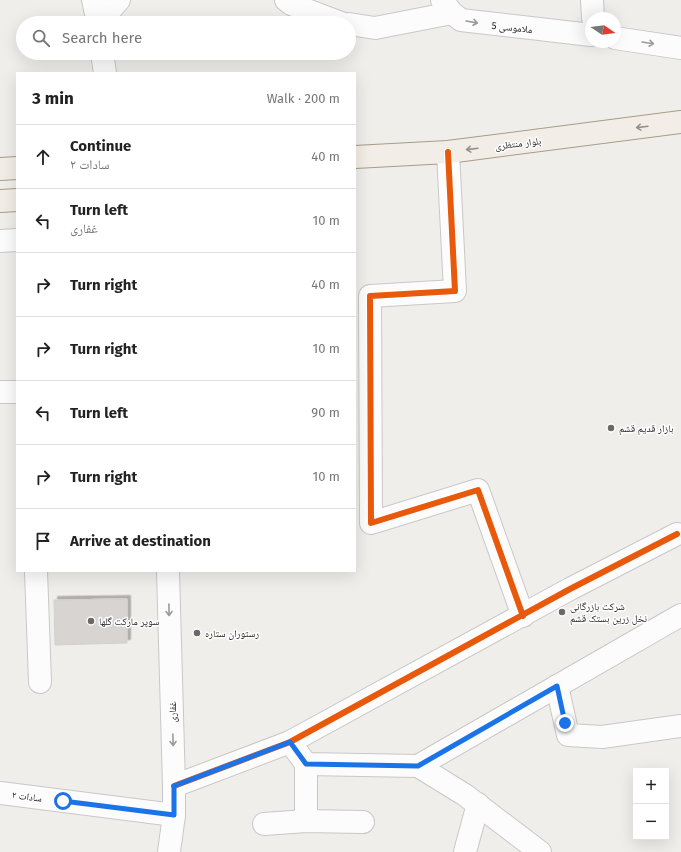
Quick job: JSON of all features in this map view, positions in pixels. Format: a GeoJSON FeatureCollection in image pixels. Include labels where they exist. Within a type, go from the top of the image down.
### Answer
{"type":"FeatureCollection","features":[{"type":"Feature","properties":{"kind":"main road","name":"بلوار منتظری"},"geometry":{"type":"LineString","coordinates":[[356,157],[448,152],[681,122]]}},
{"type":"Feature","properties":{"kind":"main road"},"geometry":{"type":"LineString","coordinates":[[0,169],[16,168]]}},
{"type":"Feature","properties":{"kind":"main road"},"geometry":{"type":"LineString","coordinates":[[0,201],[16,200]]}},
{"type":"Feature","properties":{"kind":"street"},"geometry":{"type":"LineString","coordinates":[[93,0],[96,16]]}},
{"type":"Feature","properties":{"kind":"street"},"geometry":{"type":"LineString","coordinates":[[104,16],[118,0]]}},
{"type":"Feature","properties":{"kind":"street"},"geometry":{"type":"LineString","coordinates":[[286,0],[291,4],[323,16]]}},
{"type":"Feature","properties":{"kind":"street"},"geometry":{"type":"LineString","coordinates":[[592,0],[593,12]]}},
{"type":"Feature","properties":{"kind":"street"},"geometry":{"type":"LineString","coordinates":[[356,25],[375,28],[447,6]]}},
{"type":"Feature","properties":{"kind":"street","name":"ملاموسی 5"},"geometry":{"type":"LineString","coordinates":[[447,6],[461,20],[475,23],[585,34]]}},
{"type":"Feature","properties":{"kind":"street"},"geometry":{"type":"LineString","coordinates":[[621,39],[681,48]]}},
{"type":"Feature","properties":{"kind":"street"},"geometry":{"type":"LineString","coordinates":[[103,60],[105,72]]}},
{"type":"Feature","properties":{"kind":"street"},"geometry":{"type":"LineString","coordinates":[[448,152],[455,291],[370,296],[371,523],[478,490],[523,616]]}},
{"type":"Feature","properties":{"kind":"street"},"geometry":{"type":"LineString","coordinates":[[0,241],[16,240]]}},
{"type":"Feature","properties":{"kind":"street"},"geometry":{"type":"LineString","coordinates":[[0,392],[16,392]]}},
{"type":"Feature","properties":{"kind":"street"},"geometry":{"type":"LineString","coordinates":[[174,786],[290,742],[678,534]]}},
{"type":"Feature","properties":{"kind":"street"},"geometry":{"type":"LineString","coordinates":[[36,572],[40,682]]}},
{"type":"Feature","properties":{"kind":"street","name":"غفاری"},"geometry":{"type":"LineString","coordinates":[[168,572],[174,786],[174,815],[170,852]]}},
{"type":"Feature","properties":{"kind":"street"},"geometry":{"type":"LineString","coordinates":[[306,764],[418,766],[681,615]]}},
{"type":"Feature","properties":{"kind":"street"},"geometry":{"type":"LineString","coordinates":[[557,686],[568,735],[602,737],[681,726]]}},
{"type":"Feature","properties":{"kind":"street"},"geometry":{"type":"LineString","coordinates":[[290,742],[306,764],[306,821]]}},
{"type":"Feature","properties":{"kind":"street"},"geometry":{"type":"LineString","coordinates":[[418,766],[478,804],[540,852]]}},
{"type":"Feature","properties":{"kind":"street","name":"سادات ۲"},"geometry":{"type":"LineString","coordinates":[[0,793],[174,815]]}},
{"type":"Feature","properties":{"kind":"street"},"geometry":{"type":"LineString","coordinates":[[465,852],[478,804]]}},
{"type":"Feature","properties":{"kind":"street"},"geometry":{"type":"LineString","coordinates":[[264,824],[306,821],[363,822]]}},
{"type":"Feature","properties":{"kind":"building","name":"سوپر مارکت گلها"},"geometry":{"type":"Polygon","coordinates":[[[127,599],[127,643],[55,645],[54,600],[127,599]]]}},
{"type":"Feature","properties":{"kind":"cycle path"},"geometry":{"type":"LineString","coordinates":[[448,152],[455,291],[370,296],[371,523],[478,490],[523,616]]}},
{"type":"Feature","properties":{"kind":"cycle path"},"geometry":{"type":"LineString","coordinates":[[174,786],[290,742],[570,589],[677,534]]}},
{"type":"Feature","properties":{"kind":"place","name":"بازار قدیم قشم"},"geometry":{"type":"Point","coordinates":[611,428]}},
{"type":"Feature","properties":{"kind":"place","name":"شرکت بازرگانی نخل زرین بستک قشم"},"geometry":{"type":"Point","coordinates":[562,612]}},
{"type":"Feature","properties":{"kind":"place","name":"سوپر مارکت گلها"},"geometry":{"type":"Point","coordinates":[91,621]}},
{"type":"Feature","properties":{"kind":"place","name":"رستوران ستاره"},"geometry":{"type":"Point","coordinates":[197,633]}},
{"type":"Feature","properties":{"kind":"route"},"geometry":{"type":"LineString","coordinates":[[63,801],[174,815],[174,786],[290,742],[306,764],[418,766],[557,686],[565,723]]}}]}
